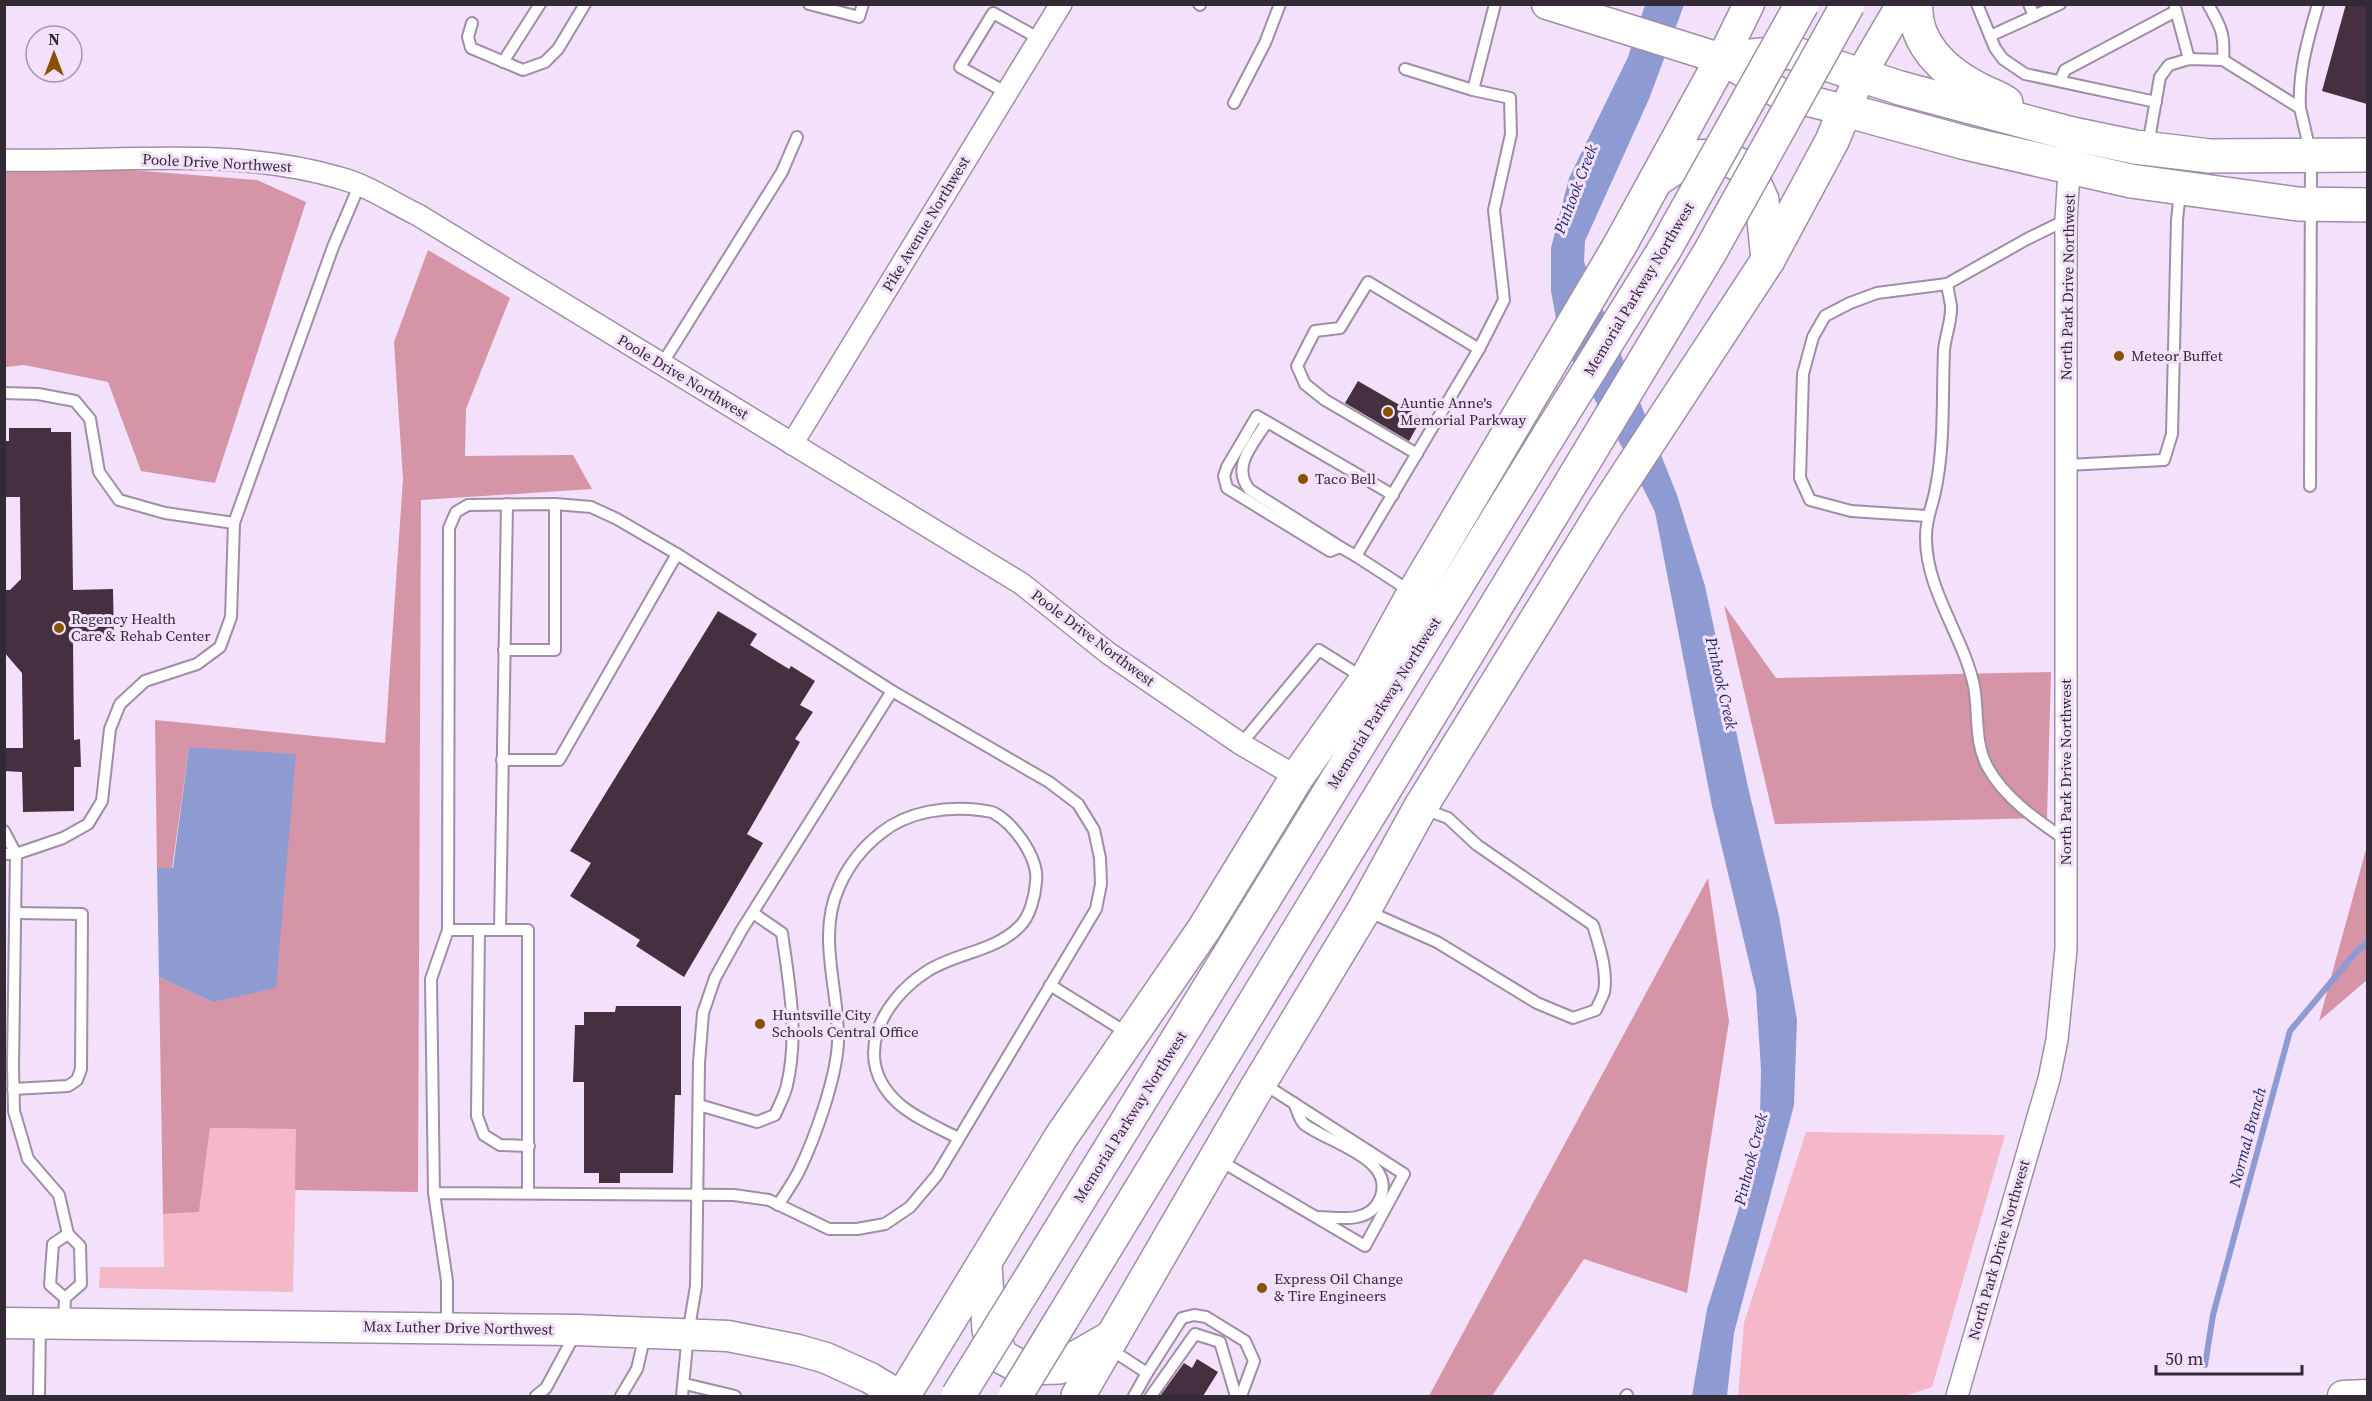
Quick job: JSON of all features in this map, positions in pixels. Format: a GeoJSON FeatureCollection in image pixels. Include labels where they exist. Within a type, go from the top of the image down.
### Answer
{"type":"FeatureCollection","features":[{"type":"Feature","properties":{"kind":"highway","name":"Memorial Parkway Northwest"},"geometry":{"type":"LineString","coordinates":[[958,1396],[1666,247],[1802,4]]}},
{"type":"Feature","properties":{"kind":"highway"},"geometry":{"type":"LineString","coordinates":[[1015,1396],[1710,252],[1848,4]]}},
{"type":"Feature","properties":{"kind":"highway"},"geometry":{"type":"LineString","coordinates":[[1916,4],[1920,30],[1925,44],[1937,61],[1975,88],[2001,99],[2040,125]]}},
{"type":"Feature","properties":{"kind":"highway"},"geometry":{"type":"LineString","coordinates":[[902,1396],[1061,1137],[1204,929],[1297,777],[1366,680],[1414,593],[1620,245],[1722,59],[1790,52],[1900,87],[2072,134],[2147,148],[2210,156],[2367,155]]}},
{"type":"Feature","properties":{"kind":"highway"},"geometry":{"type":"LineString","coordinates":[[1078,1396],[1261,1081],[1364,910],[1420,808],[1606,507],[1768,260],[1832,141],[1845,110],[1966,143],[2131,181],[2310,204],[2367,205]]}},
{"type":"Feature","properties":{"kind":"highway"},"geometry":{"type":"LineString","coordinates":[[1656,180],[1690,157],[1721,156],[1748,170],[1762,200],[1768,260]]}},
{"type":"Feature","properties":{"kind":"highway"},"geometry":{"type":"LineString","coordinates":[[985,1264],[989,1330],[1002,1357],[1023,1368],[1060,1367],[1111,1341]]}},
{"type":"Feature","properties":{"kind":"street","name":"Pike Avenue Northwest"},"geometry":{"type":"LineString","coordinates":[[792,444],[1061,4]]}},
{"type":"Feature","properties":{"kind":"street"},"geometry":{"type":"LineString","coordinates":[[1547,4],[1722,59],[1781,94],[1845,110],[1862,74],[1902,4]]}},
{"type":"Feature","properties":{"kind":"street"},"geometry":{"type":"LineString","coordinates":[[1722,59],[1749,4]]}},
{"type":"Feature","properties":{"kind":"street","name":"North Park Drive Northwest"},"geometry":{"type":"LineString","coordinates":[[1957,1396],[2049,1079],[2057,1040],[2066,949],[2066,220],[2072,134]]}},
{"type":"Feature","properties":{"kind":"street","name":"Poole Drive Northwest"},"geometry":{"type":"LineString","coordinates":[[4,160],[142,158],[250,162],[302,168],[343,178],[418,215],[1022,584],[1108,653],[1241,744],[1297,777]]}},
{"type":"Feature","properties":{"kind":"street","name":"Max Luther Drive Northwest"},"geometry":{"type":"LineString","coordinates":[[4,1323],[56,1315],[728,1336],[826,1358],[902,1396]]}},
{"type":"Feature","properties":{"kind":"street"},"geometry":{"type":"LineString","coordinates":[[2343,1396],[2367,1395]]}},
{"type":"Feature","properties":{"kind":"lane"},"geometry":{"type":"LineString","coordinates":[[503,62],[540,4]]}},
{"type":"Feature","properties":{"kind":"lane"},"geometry":{"type":"LineString","coordinates":[[472,23],[468,37],[471,48],[523,70],[545,62],[558,49],[585,4]]}},
{"type":"Feature","properties":{"kind":"lane"},"geometry":{"type":"LineString","coordinates":[[809,4],[859,17],[863,4]]}},
{"type":"Feature","properties":{"kind":"lane"},"geometry":{"type":"LineString","coordinates":[[1234,103],[1265,43],[1280,4]]}},
{"type":"Feature","properties":{"kind":"lane"},"geometry":{"type":"LineString","coordinates":[[1473,90],[1494,4]]}},
{"type":"Feature","properties":{"kind":"lane"},"geometry":{"type":"LineString","coordinates":[[1977,4],[1995,48],[2003,59],[2025,74],[2156,102]]}},
{"type":"Feature","properties":{"kind":"lane"},"geometry":{"type":"LineString","coordinates":[[2029,4],[2034,16]]}},
{"type":"Feature","properties":{"kind":"lane"},"geometry":{"type":"LineString","coordinates":[[1990,36],[2060,4]]}},
{"type":"Feature","properties":{"kind":"lane"},"geometry":{"type":"LineString","coordinates":[[2208,4],[2219,24],[2224,40],[2223,60]]}},
{"type":"Feature","properties":{"kind":"lane"},"geometry":{"type":"LineString","coordinates":[[2310,486],[2311,155],[2300,108],[2299,90],[2302,60],[2318,4]]}},
{"type":"Feature","properties":{"kind":"lane"},"geometry":{"type":"LineString","coordinates":[[2060,81],[2065,70],[2175,8],[2189,59]]}},
{"type":"Feature","properties":{"kind":"lane"},"geometry":{"type":"LineString","coordinates":[[1006,93],[960,67],[993,13],[1040,39]]}},
{"type":"Feature","properties":{"kind":"lane"},"geometry":{"type":"LineString","coordinates":[[2147,148],[2160,77],[2169,66],[2189,59],[2223,60],[2300,108]]}},
{"type":"Feature","properties":{"kind":"lane"},"geometry":{"type":"LineString","coordinates":[[1356,556],[1479,349],[1504,300],[1494,210],[1511,134],[1510,98],[1473,90],[1405,69]]}},
{"type":"Feature","properties":{"kind":"lane"},"geometry":{"type":"LineString","coordinates":[[662,364],[782,172],[797,137]]}},
{"type":"Feature","properties":{"kind":"lane"},"geometry":{"type":"LineString","coordinates":[[4,854],[16,854],[63,838],[88,824],[102,801],[110,729],[120,704],[146,681],[197,664],[220,647],[231,617],[234,523],[333,247],[359,186]]}},
{"type":"Feature","properties":{"kind":"lane"},"geometry":{"type":"LineString","coordinates":[[2067,465],[2164,460],[2172,434],[2177,220],[2180,188]]}},
{"type":"Feature","properties":{"kind":"lane"},"geometry":{"type":"LineString","coordinates":[[1927,516],[1851,511],[1810,500],[1800,477],[1803,374],[1813,337],[1825,316],[1850,303],[1877,293],[1947,284],[2066,220]]}},
{"type":"Feature","properties":{"kind":"lane"},"geometry":{"type":"LineString","coordinates":[[1417,454],[1325,400],[1305,384],[1297,366],[1315,331],[1340,328],[1368,282],[1479,349]]}},
{"type":"Feature","properties":{"kind":"lane"},"geometry":{"type":"LineString","coordinates":[[1947,284],[1951,308],[1944,347],[1940,458],[1935,493],[1927,516],[1927,556],[1938,593],[1967,661],[1974,690],[1975,720],[1981,751],[1988,768],[2005,791],[2038,821],[2067,840]]}},
{"type":"Feature","properties":{"kind":"lane"},"geometry":{"type":"LineString","coordinates":[[4,393],[38,394],[75,401],[90,419],[99,472],[119,500],[165,513],[234,523]]}},
{"type":"Feature","properties":{"kind":"lane"},"geometry":{"type":"LineString","coordinates":[[1262,419],[1393,495]]}},
{"type":"Feature","properties":{"kind":"lane"},"geometry":{"type":"LineString","coordinates":[[1262,419],[1243,462],[1241,473],[1244,483],[1250,490],[1414,593]]}},
{"type":"Feature","properties":{"kind":"lane"},"geometry":{"type":"LineString","coordinates":[[1262,419],[1227,467],[1224,476],[1227,488],[1330,551],[1340,546]]}},
{"type":"Feature","properties":{"kind":"lane"},"geometry":{"type":"LineString","coordinates":[[500,930],[507,504]]}},
{"type":"Feature","properties":{"kind":"lane"},"geometry":{"type":"LineString","coordinates":[[504,650],[555,650],[555,504]]}},
{"type":"Feature","properties":{"kind":"lane"},"geometry":{"type":"LineString","coordinates":[[434,1193],[734,1195],[769,1200],[829,1229],[857,1229],[885,1224],[910,1207],[937,1175],[1096,909],[1101,884],[1100,858],[1094,830],[1078,804],[1049,782],[892,691],[677,554],[617,519],[591,507],[555,504],[468,505],[456,512],[449,528],[448,930],[431,979],[434,1193],[447,1281],[447,1328]]}},
{"type":"Feature","properties":{"kind":"lane"},"geometry":{"type":"LineString","coordinates":[[502,760],[559,760],[677,554]]}},
{"type":"Feature","properties":{"kind":"lane"},"geometry":{"type":"LineString","coordinates":[[1241,744],[1319,650],[1366,680]]}},
{"type":"Feature","properties":{"kind":"lane"},"geometry":{"type":"LineString","coordinates":[[682,1396],[685,1384],[688,1334],[696,1286],[703,1013],[715,978],[753,913],[892,691]]}},
{"type":"Feature","properties":{"kind":"lane"},"geometry":{"type":"LineString","coordinates":[[778,1205],[799,1172],[816,1127],[830,1086],[838,1045],[837,1005],[830,962],[830,922],[838,889],[855,858],[882,832],[919,813],[958,807],[993,812],[1016,831],[1030,852],[1037,879],[1032,905],[1020,927],[996,943],[955,957],[925,972],[895,999],[877,1028],[873,1052],[879,1079],[898,1104],[958,1138]]}},
{"type":"Feature","properties":{"kind":"lane"},"geometry":{"type":"LineString","coordinates":[[1364,910],[1437,942],[1537,1003],[1573,1018],[1596,1010],[1604,993],[1604,974],[1593,925],[1477,845],[1448,818],[1420,808]]}},
{"type":"Feature","properties":{"kind":"lane"},"geometry":{"type":"LineString","coordinates":[[4,831],[16,854],[17,913],[10,958],[9,1019],[14,1111],[28,1159],[59,1195],[68,1234],[80,1246],[81,1284],[56,1315]]}},
{"type":"Feature","properties":{"kind":"lane"},"geometry":{"type":"LineString","coordinates":[[14,1089],[68,1086],[76,1080],[81,1069],[82,914],[17,913]]}},
{"type":"Feature","properties":{"kind":"lane"},"geometry":{"type":"LineString","coordinates":[[699,1105],[757,1122],[775,1115],[787,1087],[794,1043],[791,997],[782,933],[753,913]]}},
{"type":"Feature","properties":{"kind":"lane"},"geometry":{"type":"LineString","coordinates":[[448,930],[528,930],[528,1193]]}},
{"type":"Feature","properties":{"kind":"lane"},"geometry":{"type":"LineString","coordinates":[[479,930],[477,1116],[484,1135],[500,1145],[529,1146]]}},
{"type":"Feature","properties":{"kind":"lane"},"geometry":{"type":"LineString","coordinates":[[1050,985],[1130,1036]]}},
{"type":"Feature","properties":{"kind":"lane"},"geometry":{"type":"LineString","coordinates":[[1216,1159],[1365,1246],[1404,1174],[1261,1081]]}},
{"type":"Feature","properties":{"kind":"lane"},"geometry":{"type":"LineString","coordinates":[[1294,1103],[1302,1122],[1376,1167],[1382,1180],[1383,1193],[1376,1208],[1366,1215],[1350,1218],[1317,1217]]}},
{"type":"Feature","properties":{"kind":"lane"},"geometry":{"type":"LineString","coordinates":[[39,1396],[56,1315],[50,1285],[53,1244],[68,1234]]}},
{"type":"Feature","properties":{"kind":"lane"},"geometry":{"type":"LineString","coordinates":[[1134,1396],[1182,1318],[1194,1315],[1206,1317],[1245,1341],[1254,1360],[1241,1396]]}},
{"type":"Feature","properties":{"kind":"lane"},"geometry":{"type":"LineString","coordinates":[[536,1396],[546,1388],[577,1330]]}},
{"type":"Feature","properties":{"kind":"lane"},"geometry":{"type":"LineString","coordinates":[[621,1396],[637,1369],[646,1332]]}},
{"type":"Feature","properties":{"kind":"lane"},"geometry":{"type":"LineString","coordinates":[[1151,1396],[1195,1334],[1220,1342],[1236,1396]]}},
{"type":"Feature","properties":{"kind":"lane"},"geometry":{"type":"LineString","coordinates":[[1111,1341],[1147,1374]]}},
{"type":"Feature","properties":{"kind":"lane"},"geometry":{"type":"LineString","coordinates":[[685,1384],[735,1396]]}},
{"type":"Feature","properties":{"kind":"shaded area"},"geometry":{"type":"Polygon","coordinates":[[[94,167],[257,180],[306,202],[215,483],[141,471],[108,382],[24,365],[5,367],[5,168],[94,167]]]}},
{"type":"Feature","properties":{"kind":"shaded area"},"geometry":{"type":"Polygon","coordinates":[[[428,250],[510,298],[466,409],[465,456],[573,455],[592,489],[421,500],[418,1192],[295,1190],[296,1129],[210,1128],[199,1212],[163,1214],[159,977],[212,1002],[189,747],[172,869],[157,868],[155,720],[385,743],[403,479],[394,342],[428,250]]]}},
{"type":"Feature","properties":{"kind":"shaded area"},"geometry":{"type":"Polygon","coordinates":[[[1724,605],[1776,678],[2051,672],[2047,818],[1775,824],[1724,605]]]}},
{"type":"Feature","properties":{"kind":"shaded area"},"geometry":{"type":"Polygon","coordinates":[[[2367,846],[2367,980],[2319,1021],[2367,846]]]}},
{"type":"Feature","properties":{"kind":"shaded area"},"geometry":{"type":"Polygon","coordinates":[[[1708,878],[1729,1021],[1687,1293],[1584,1259],[1492,1396],[1429,1396],[1708,878]]]}},
{"type":"Feature","properties":{"kind":"shaded area"},"geometry":{"type":"Polygon","coordinates":[[[210,1128],[297,1129],[293,1292],[99,1288],[100,1267],[164,1267],[163,1214],[199,1211],[210,1128]]]}},
{"type":"Feature","properties":{"kind":"shaded area"},"geometry":{"type":"Polygon","coordinates":[[[1806,1132],[2005,1135],[1932,1387],[1905,1396],[1738,1396],[1744,1323],[1806,1132]]]}},
{"type":"Feature","properties":{"kind":"water","name":"Pinhook Creek"},"geometry":{"type":"Polygon","coordinates":[[[1645,5],[1684,5],[1649,99],[1585,241],[1584,262],[1677,495],[1705,586],[1748,787],[1779,916],[1797,1020],[1794,1105],[1734,1333],[1727,1396],[1692,1396],[1707,1309],[1749,1176],[1760,1117],[1761,1070],[1756,991],[1712,806],[1655,512],[1626,454],[1573,362],[1557,324],[1551,291],[1551,248],[1569,178],[1628,57],[1645,5]]]}},
{"type":"Feature","properties":{"kind":"water"},"geometry":{"type":"Polygon","coordinates":[[[189,747],[296,754],[276,988],[212,1002],[159,977],[157,868],[173,868],[189,747]]]}},
{"type":"Feature","properties":{"kind":"building"},"geometry":{"type":"Polygon","coordinates":[[[2346,4],[2367,4],[2367,104],[2322,91],[2346,4]]]}},
{"type":"Feature","properties":{"kind":"building"},"geometry":{"type":"Polygon","coordinates":[[[1358,381],[1422,418],[1409,441],[1345,403],[1358,381]]]}},
{"type":"Feature","properties":{"kind":"building","name":"Regency Health Care & Rehab Center"},"geometry":{"type":"Polygon","coordinates":[[[9,428],[51,428],[51,432],[71,432],[73,590],[113,589],[114,640],[73,641],[74,740],[80,739],[81,767],[74,767],[74,811],[23,812],[22,772],[4,771],[4,748],[23,748],[22,673],[4,652],[4,590],[10,590],[21,579],[20,497],[4,497],[4,441],[9,441],[9,428]]]}},
{"type":"Feature","properties":{"kind":"building"},"geometry":{"type":"Polygon","coordinates":[[[718,611],[757,634],[750,645],[789,669],[791,666],[815,681],[800,705],[813,712],[795,739],[800,742],[747,834],[763,843],[684,977],[636,946],[640,940],[570,896],[591,863],[570,851],[718,611]]]}},
{"type":"Feature","properties":{"kind":"building"},"geometry":{"type":"Polygon","coordinates":[[[616,1006],[681,1006],[681,1095],[675,1095],[673,1173],[620,1173],[620,1183],[599,1183],[599,1173],[584,1173],[584,1082],[573,1082],[575,1025],[584,1025],[584,1012],[615,1012],[616,1006]]]}},
{"type":"Feature","properties":{"kind":"building"},"geometry":{"type":"Polygon","coordinates":[[[1197,1359],[1218,1372],[1203,1396],[1160,1396],[1184,1363],[1192,1368],[1197,1359]]]}},
{"type":"Feature","properties":{"kind":"waterway","name":"Normal Branch"},"geometry":{"type":"LineString","coordinates":[[2205,1365],[2213,1315],[2290,1031],[2357,951],[2368,942]]}},
{"type":"Feature","properties":{"kind":"place","name":"Meteor Buffet"},"geometry":{"type":"Point","coordinates":[2119,356]}},
{"type":"Feature","properties":{"kind":"place","name":"Auntie Anne's Memorial Parkway"},"geometry":{"type":"Point","coordinates":[1388,412]}},
{"type":"Feature","properties":{"kind":"place","name":"Taco Bell"},"geometry":{"type":"Point","coordinates":[1303,479]}},
{"type":"Feature","properties":{"kind":"place","name":"Regency Health Care & Rehab Center"},"geometry":{"type":"Point","coordinates":[59,628]}},
{"type":"Feature","properties":{"kind":"place","name":"Huntsville City Schools Central Office"},"geometry":{"type":"Point","coordinates":[760,1024]}},
{"type":"Feature","properties":{"kind":"place","name":"Express Oil Change & Tire Engineers"},"geometry":{"type":"Point","coordinates":[1262,1288]}}]}
